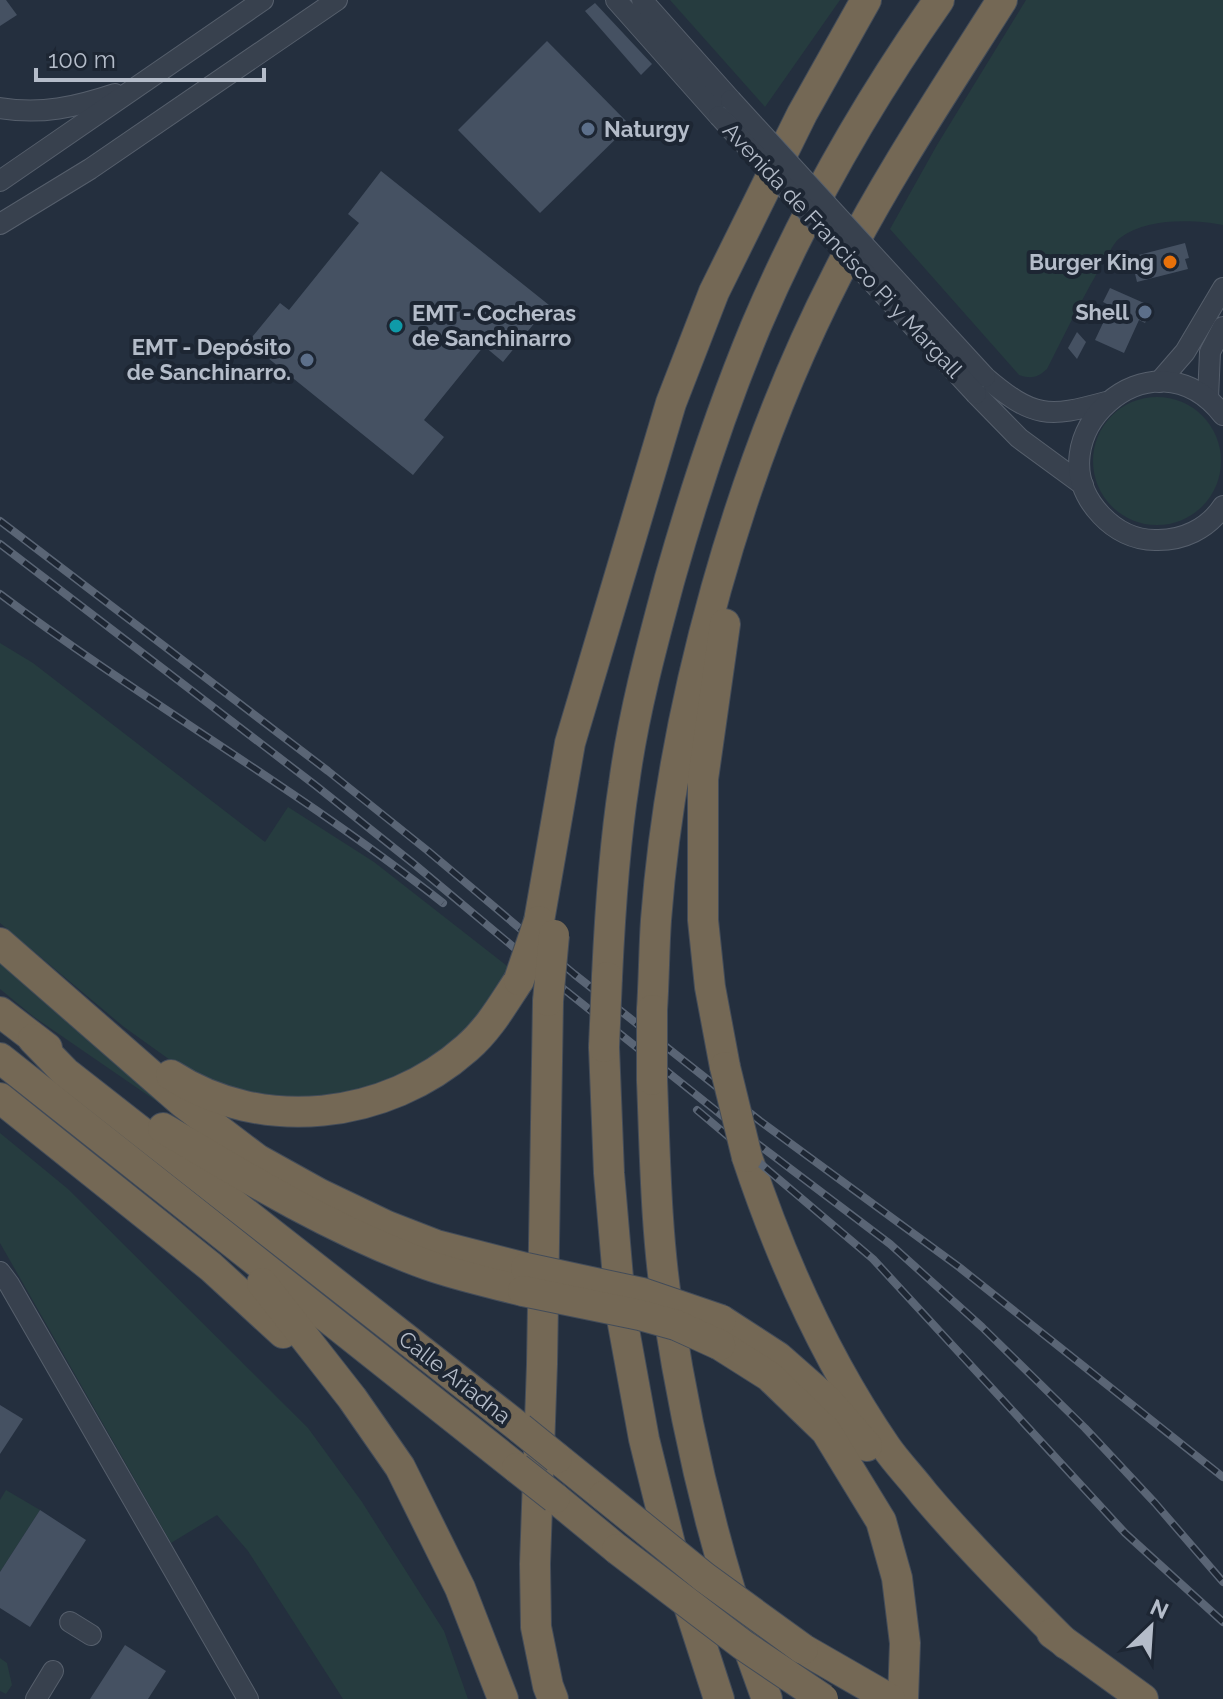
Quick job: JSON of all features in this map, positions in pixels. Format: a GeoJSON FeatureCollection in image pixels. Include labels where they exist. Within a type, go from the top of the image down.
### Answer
{"type":"FeatureCollection","features":[{"type":"Feature","properties":{"kind":"highway"},"geometry":{"type":"LineString","coordinates":[[553,1699],[536,1627],[535,1564],[542,1364],[548,1001],[546,928],[605,628],[671,403],[714,292],[802,114],[866,0]]}},
{"type":"Feature","properties":{"kind":"highway"},"geometry":{"type":"LineString","coordinates":[[719,1699],[674,1560],[644,1439],[621,1313],[609,1173],[604,1047],[610,907],[624,782],[653,641],[668,544],[697,446],[737,340],[785,234],[917,0]]}},
{"type":"Feature","properties":{"kind":"highway"},"geometry":{"type":"LineString","coordinates":[[653,641],[684,530],[756,327],[795,242],[850,142],[939,0]]}},
{"type":"Feature","properties":{"kind":"highway"},"geometry":{"type":"LineString","coordinates":[[767,1699],[716,1538],[689,1425],[667,1308],[652,1080],[656,918],[689,701],[710,617],[763,444],[837,273],[891,178],[1002,0]]}},
{"type":"Feature","properties":{"kind":"highway"},"geometry":{"type":"LineString","coordinates":[[742,508],[703,779],[703,920],[710,987],[747,1157],[801,1296],[841,1377],[887,1449],[966,1543],[1066,1644]]}},
{"type":"Feature","properties":{"kind":"highway"},"geometry":{"type":"LineString","coordinates":[[100,1029],[194,1090],[231,1104],[302,1114],[339,1110],[409,1086],[439,1070],[468,1048],[490,1025],[519,980],[546,928]]}},
{"type":"Feature","properties":{"kind":"highway"},"geometry":{"type":"LineString","coordinates":[[0,943],[182,1102],[270,1166],[320,1194],[387,1226],[524,1280],[676,1325],[721,1332],[778,1357],[828,1401],[987,1580],[1066,1644],[1143,1699]]}},
{"type":"Feature","properties":{"kind":"highway"},"geometry":{"type":"LineString","coordinates":[[0,1012],[33,1039],[145,1117],[293,1205],[430,1266],[524,1280]]}},
{"type":"Feature","properties":{"kind":"highway","name":"Calle Ariadna"},"geometry":{"type":"LineString","coordinates":[[33,1039],[65,1072],[520,1428],[704,1577],[803,1649],[893,1698]]}},
{"type":"Feature","properties":{"kind":"highway"},"geometry":{"type":"LineString","coordinates":[[0,1058],[222,1236],[277,1301],[352,1398],[400,1467],[460,1588],[503,1699]]}},
{"type":"Feature","properties":{"kind":"highway"},"geometry":{"type":"LineString","coordinates":[[0,1098],[211,1267],[352,1398]]}},
{"type":"Feature","properties":{"kind":"highway","name":"Calle Ariadna"},"geometry":{"type":"LineString","coordinates":[[222,1236],[617,1549],[743,1645],[823,1699]]}},
{"type":"Feature","properties":{"kind":"highway"},"geometry":{"type":"LineString","coordinates":[[721,1332],[826,1431],[881,1521],[897,1578],[905,1643],[893,1698]]}},
{"type":"Feature","properties":{"kind":"street"},"geometry":{"type":"LineString","coordinates":[[0,181],[263,0]]}},
{"type":"Feature","properties":{"kind":"street"},"geometry":{"type":"LineString","coordinates":[[0,224],[90,169],[337,0]]}},
{"type":"Feature","properties":{"kind":"street","name":"Avenida de Francisco Pi y Margall"},"geometry":{"type":"LineString","coordinates":[[616,0],[725,108],[981,385],[1019,438],[1083,485]]}},
{"type":"Feature","properties":{"kind":"street","name":"Avenida de Francisco Pi y Margall"},"geometry":{"type":"LineString","coordinates":[[642,0],[725,108]]}},
{"type":"Feature","properties":{"kind":"street"},"geometry":{"type":"LineString","coordinates":[[0,108],[24,112],[53,111],[142,85]]}},
{"type":"Feature","properties":{"kind":"street"},"geometry":{"type":"LineString","coordinates":[[1159,382],[1185,352],[1223,288]]}},
{"type":"Feature","properties":{"kind":"street"},"geometry":{"type":"LineString","coordinates":[[1208,398],[1210,352],[1223,327]]}},
{"type":"Feature","properties":{"kind":"street"},"geometry":{"type":"LineString","coordinates":[[1159,382],[1185,386],[1208,398],[1223,415]]}},
{"type":"Feature","properties":{"kind":"street","name":"Avenida de Francisco Pi y Margall"},"geometry":{"type":"LineString","coordinates":[[981,385],[1034,410],[1065,413],[1106,402],[1131,387],[1159,382]]}},
{"type":"Feature","properties":{"kind":"street"},"geometry":{"type":"LineString","coordinates":[[1106,402],[1092,419],[1083,440],[1080,462],[1083,485],[1094,508],[1106,521],[1123,533],[1142,540],[1182,537],[1201,529],[1221,512]]}},
{"type":"Feature","properties":{"kind":"street"},"geometry":{"type":"LineString","coordinates":[[0,1272],[248,1699]]}},
{"type":"Feature","properties":{"kind":"street"},"geometry":{"type":"LineString","coordinates":[[70,1622],[91,1635]]}},
{"type":"Feature","properties":{"kind":"street"},"geometry":{"type":"LineString","coordinates":[[36,1699],[53,1671]]}},
{"type":"Feature","properties":{"kind":"green space"},"geometry":{"type":"Polygon","coordinates":[[[670,0],[840,0],[765,107],[670,0]]]}},
{"type":"Feature","properties":{"kind":"green space"},"geometry":{"type":"Polygon","coordinates":[[[1026,0],[1223,0],[1223,225],[1170,222],[1142,227],[1120,238],[1090,285],[1047,369],[1030,377],[1019,375],[890,229],[937,145],[1026,0]]]}},
{"type":"Feature","properties":{"kind":"green space"},"geometry":{"type":"Polygon","coordinates":[[[1157,397],[1182,401],[1203,415],[1217,436],[1221,461],[1217,486],[1203,507],[1182,521],[1157,525],[1132,521],[1111,507],[1097,486],[1093,461],[1097,436],[1111,415],[1132,401],[1157,397]]]}},
{"type":"Feature","properties":{"kind":"green space"},"geometry":{"type":"Polygon","coordinates":[[[0,643],[33,663],[265,842],[288,807],[374,862],[511,969],[476,1023],[440,1055],[393,1081],[329,1099],[262,1098],[184,1070],[124,1027],[0,923],[0,643]]]}},
{"type":"Feature","properties":{"kind":"green space"},"geometry":{"type":"Polygon","coordinates":[[[0,958],[197,1129],[34,1017],[0,989],[0,958]]]}},
{"type":"Feature","properties":{"kind":"green space"},"geometry":{"type":"Polygon","coordinates":[[[0,1133],[68,1189],[308,1428],[362,1502],[444,1631],[468,1699],[343,1699],[248,1551],[217,1515],[171,1543],[0,1243],[0,1133]]]}},
{"type":"Feature","properties":{"kind":"green space"},"geometry":{"type":"Polygon","coordinates":[[[6,1490],[40,1510],[0,1572],[0,1500],[6,1490]]]}},
{"type":"Feature","properties":{"kind":"green space"},"geometry":{"type":"Polygon","coordinates":[[[0,1658],[7,1663],[12,1685],[6,1694],[0,1691],[0,1658]]]}},
{"type":"Feature","properties":{"kind":"building"},"geometry":{"type":"Polygon","coordinates":[[[0,0],[6,0],[17,15],[0,26],[0,0]]]}},
{"type":"Feature","properties":{"kind":"building"},"geometry":{"type":"Polygon","coordinates":[[[595,3],[652,64],[641,75],[585,11],[595,3]]]}},
{"type":"Feature","properties":{"kind":"building"},"geometry":{"type":"Polygon","coordinates":[[[547,41],[630,125],[540,213],[458,130],[547,41]]]}},
{"type":"Feature","properties":{"kind":"building","name":"EMT - Cocheras de Sanchinarro"},"geometry":{"type":"Polygon","coordinates":[[[381,171],[549,305],[503,362],[484,346],[424,420],[444,437],[413,475],[248,342],[280,303],[289,310],[359,223],[348,214],[381,171]]]}},
{"type":"Feature","properties":{"kind":"building"},"geometry":{"type":"Polygon","coordinates":[[[1185,243],[1188,269],[1137,282],[1131,257],[1185,243]]]}},
{"type":"Feature","properties":{"kind":"building"},"geometry":{"type":"Polygon","coordinates":[[[1110,288],[1153,307],[1145,323],[1139,320],[1124,353],[1095,340],[1111,306],[1103,302],[1110,288]]]}},
{"type":"Feature","properties":{"kind":"building"},"geometry":{"type":"Polygon","coordinates":[[[1077,332],[1086,342],[1077,359],[1068,348],[1077,332]]]}},
{"type":"Feature","properties":{"kind":"building"},"geometry":{"type":"Polygon","coordinates":[[[0,1405],[23,1419],[0,1454],[0,1405]]]}},
{"type":"Feature","properties":{"kind":"building"},"geometry":{"type":"Polygon","coordinates":[[[40,1510],[86,1540],[30,1627],[0,1608],[0,1572],[40,1510]]]}},
{"type":"Feature","properties":{"kind":"building"},"geometry":{"type":"Polygon","coordinates":[[[125,1645],[166,1671],[148,1699],[90,1699],[125,1645]]]}},
{"type":"Feature","properties":{"kind":"railway"},"geometry":{"type":"LineString","coordinates":[[0,521],[328,771],[574,974],[760,1121],[959,1267],[1223,1477]]}},
{"type":"Feature","properties":{"kind":"railway"},"geometry":{"type":"LineString","coordinates":[[0,544],[315,785],[759,1145],[890,1244],[982,1327],[1085,1428],[1223,1582]]}},
{"type":"Feature","properties":{"kind":"railway"},"geometry":{"type":"LineString","coordinates":[[0,594],[334,823],[443,903]]}},
{"type":"Feature","properties":{"kind":"railway"},"geometry":{"type":"LineString","coordinates":[[697,1110],[873,1259],[1125,1533],[1223,1622]]}},
{"type":"Feature","properties":{"kind":"place","name":"Naturgy"},"geometry":{"type":"Point","coordinates":[588,129]}},
{"type":"Feature","properties":{"kind":"place","name":"Burger King"},"geometry":{"type":"Point","coordinates":[1170,262]}},
{"type":"Feature","properties":{"kind":"place","name":"Shell"},"geometry":{"type":"Point","coordinates":[1145,312]}},
{"type":"Feature","properties":{"kind":"place","name":"EMT - Cocheras de Sanchinarro"},"geometry":{"type":"Point","coordinates":[396,326]}},
{"type":"Feature","properties":{"kind":"place","name":"EMT - Depósito de Sanchinarro."},"geometry":{"type":"Point","coordinates":[307,360]}}]}
